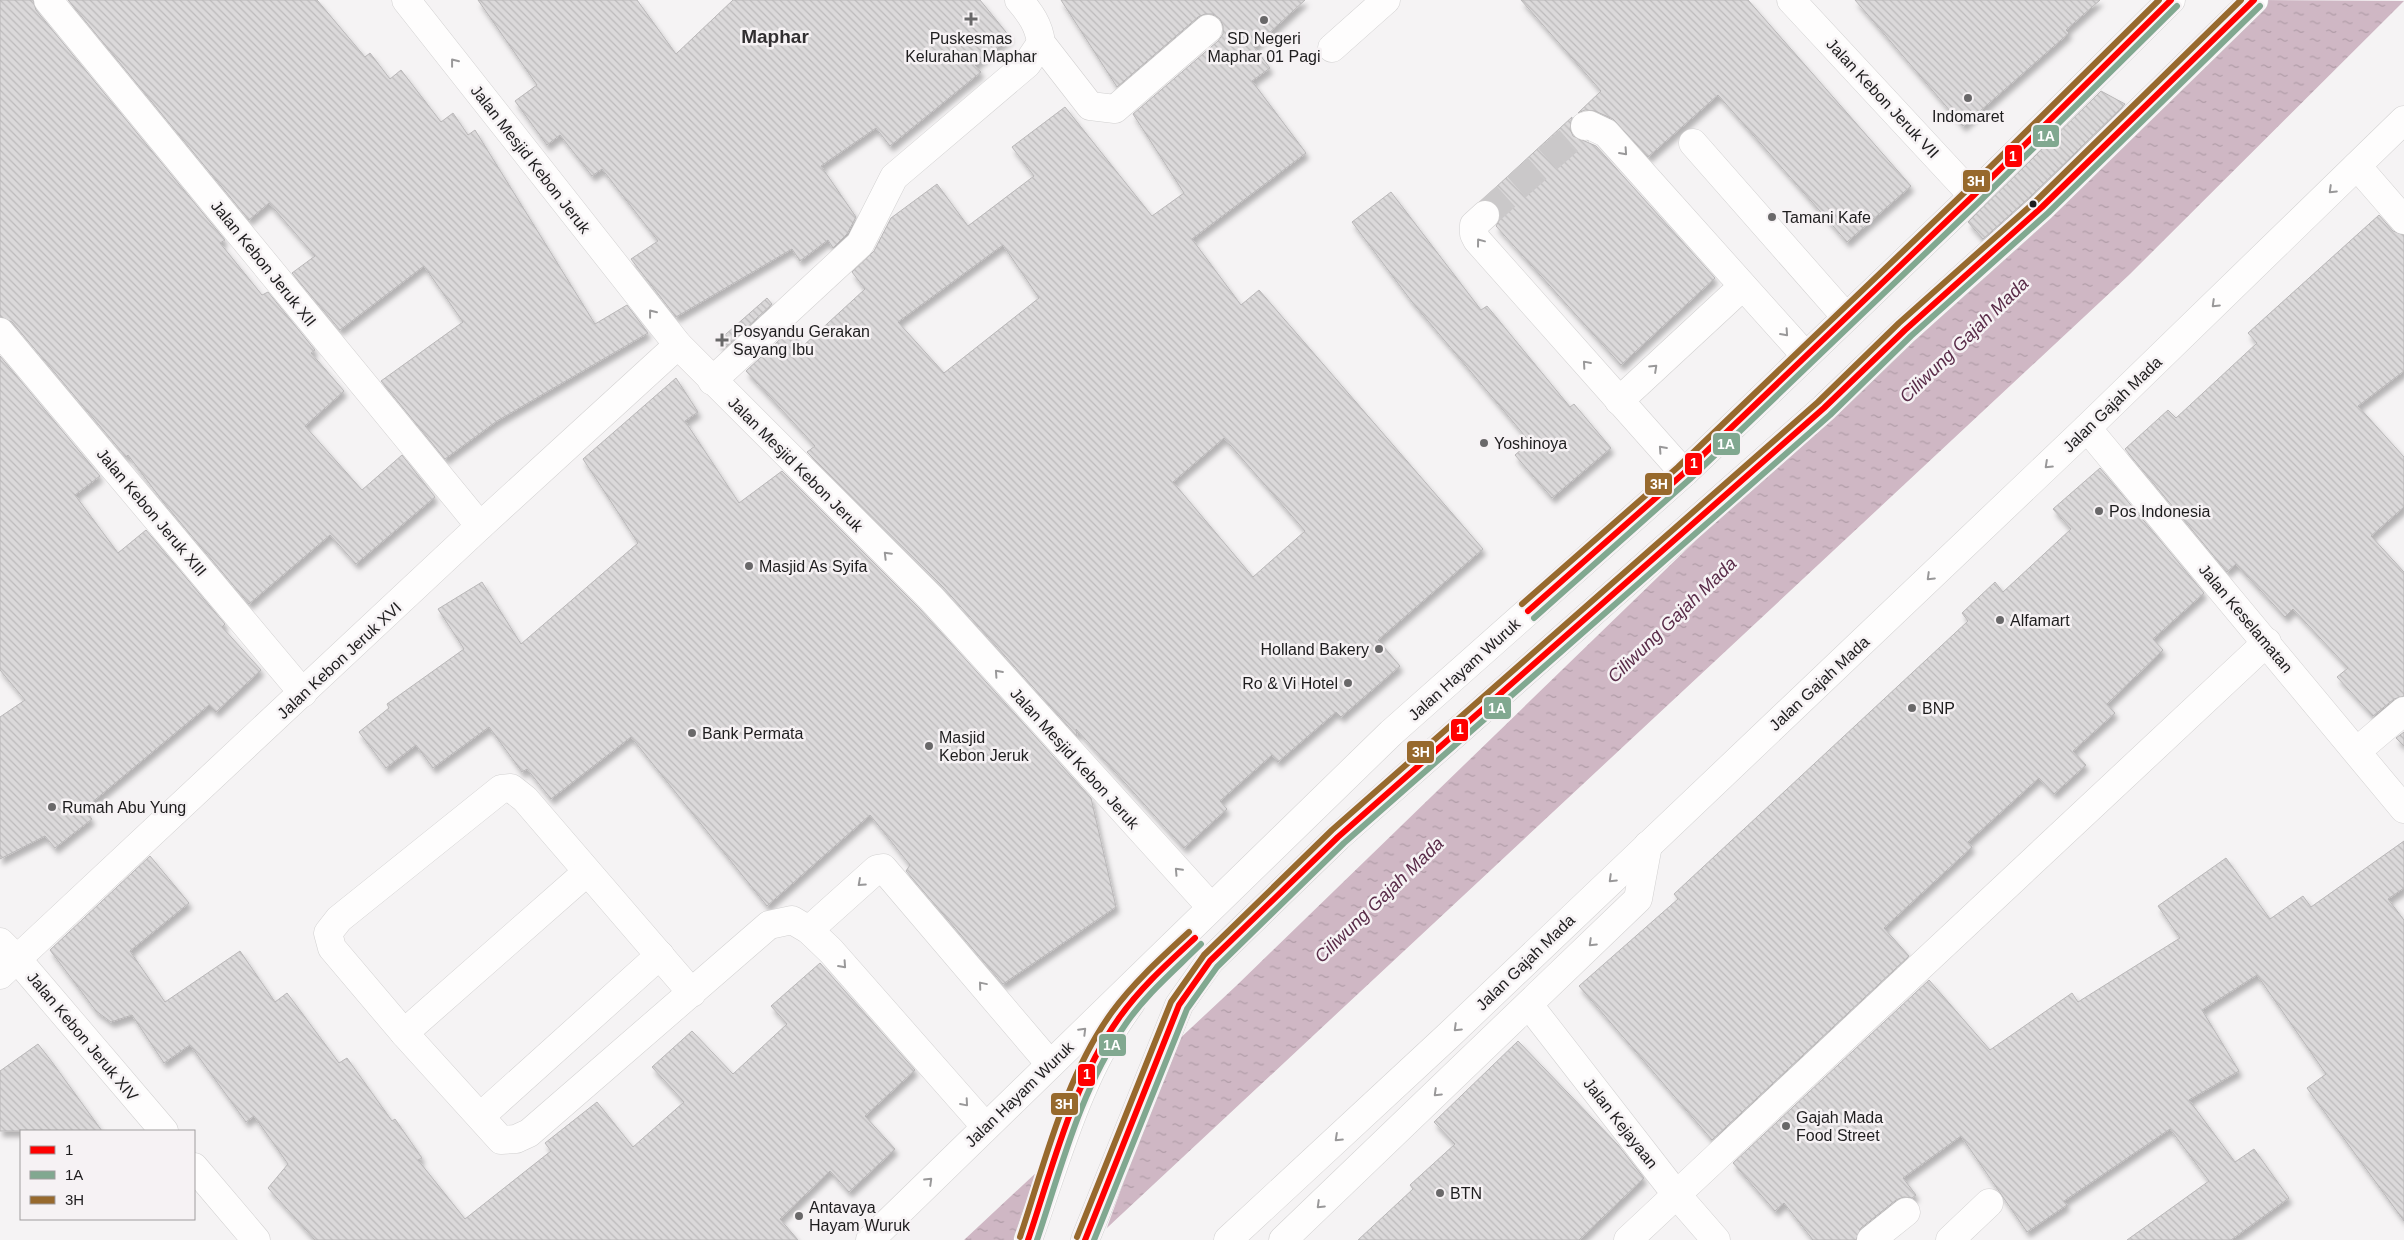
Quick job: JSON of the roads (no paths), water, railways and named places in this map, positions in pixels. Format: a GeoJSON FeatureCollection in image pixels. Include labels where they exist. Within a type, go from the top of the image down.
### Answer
{"type":"FeatureCollection","features":[{"type":"Feature","properties":{"kind":"main road","name":"Jalan Kebon Jeruk XII"},"geometry":{"type":"LineString","coordinates":[[48,0],[480,526]]}},
{"type":"Feature","properties":{"kind":"main road","name":"Jalan Mesjid Kebon Jeruk"},"geometry":{"type":"LineString","coordinates":[[406,0],[678,345],[931,598],[1054,736],[1212,907]]}},
{"type":"Feature","properties":{"kind":"main road"},"geometry":{"type":"LineString","coordinates":[[1019,0],[1034,20],[1040,32],[1041,43],[1090,106],[1115,109],[1208,29]]}},
{"type":"Feature","properties":{"kind":"main road"},"geometry":{"type":"LineString","coordinates":[[1332,48],[1386,0]]}},
{"type":"Feature","properties":{"kind":"main road","name":"Jalan Kebon Jeruk VII"},"geometry":{"type":"LineString","coordinates":[[1791,0],[1973,196]]}},
{"type":"Feature","properties":{"kind":"main road","name":"Jalan Hayam Wuruk"},"geometry":{"type":"LineString","coordinates":[[870,1240],[1391,733],[1684,473],[1973,196],[2171,0]]}},
{"type":"Feature","properties":{"kind":"main road"},"geometry":{"type":"LineString","coordinates":[[1084,1240],[1179,1005],[1210,961],[1338,837],[1824,408],[1905,330],[2042,207],[2254,0]]}},
{"type":"Feature","properties":{"kind":"main road"},"geometry":{"type":"LineString","coordinates":[[712,381],[860,244],[894,177],[1027,64],[1041,43]]}},
{"type":"Feature","properties":{"kind":"main road","name":"Jalan Gajah Mada"},"geometry":{"type":"LineString","coordinates":[[1228,1240],[1448,1036],[2087,428],[2404,120]]}},
{"type":"Feature","properties":{"kind":"main road"},"geometry":{"type":"LineString","coordinates":[[1585,126],[1589,125],[1606,134],[1805,356]]}},
{"type":"Feature","properties":{"kind":"main road"},"geometry":{"type":"LineString","coordinates":[[1693,143],[1846,317]]}},
{"type":"Feature","properties":{"kind":"main road"},"geometry":{"type":"LineString","coordinates":[[2357,166],[2404,220]]}},
{"type":"Feature","properties":{"kind":"main road"},"geometry":{"type":"LineString","coordinates":[[1485,214],[1474,225],[1474,234],[1477,240],[1684,473]]}},
{"type":"Feature","properties":{"kind":"main road"},"geometry":{"type":"LineString","coordinates":[[1619,401],[1742,287]]}},
{"type":"Feature","properties":{"kind":"main road","name":"Jalan Kebon Jeruk XIII"},"geometry":{"type":"LineString","coordinates":[[0,332],[303,693]]}},
{"type":"Feature","properties":{"kind":"main road","name":"Jalan Kebon Jeruk XVI"},"geometry":{"type":"LineString","coordinates":[[6,959],[303,693],[480,526],[678,345]]}},
{"type":"Feature","properties":{"kind":"main road","name":"Jalan Keselamatan"},"geometry":{"type":"LineString","coordinates":[[2087,428],[2404,809]]}},
{"type":"Feature","properties":{"kind":"main road"},"geometry":{"type":"LineString","coordinates":[[1628,1240],[2266,642]]}},
{"type":"Feature","properties":{"kind":"main road"},"geometry":{"type":"LineString","coordinates":[[1028,1240],[1080,1094],[1111,1030],[1136,995],[1438,697],[1445,686]]}},
{"type":"Feature","properties":{"kind":"main road"},"geometry":{"type":"LineString","coordinates":[[2357,751],[2404,711]]}},
{"type":"Feature","properties":{"kind":"main road"},"geometry":{"type":"LineString","coordinates":[[692,993],[525,799],[511,788],[500,789],[339,919],[328,933],[332,948],[404,1033],[501,1140],[523,1136],[692,993],[770,925],[792,920],[809,930],[831,951],[986,1126]]}},
{"type":"Feature","properties":{"kind":"main road"},"geometry":{"type":"LineString","coordinates":[[1283,1240],[1638,899],[1648,845]]}},
{"type":"Feature","properties":{"kind":"main road"},"geometry":{"type":"LineString","coordinates":[[809,930],[877,869],[883,868],[1050,1064]]}},
{"type":"Feature","properties":{"kind":"main road"},"geometry":{"type":"LineString","coordinates":[[404,1033],[587,872]]}},
{"type":"Feature","properties":{"kind":"main road"},"geometry":{"type":"LineString","coordinates":[[481,1116],[660,956]]}},
{"type":"Feature","properties":{"kind":"main road","name":"Jalan Kebon Jeruk XIV"},"geometry":{"type":"LineString","coordinates":[[6,959],[163,1130]]}},
{"type":"Feature","properties":{"kind":"main road","name":"Jalan Kejayaan"},"geometry":{"type":"LineString","coordinates":[[1529,1005],[1676,1194],[1716,1240]]}},
{"type":"Feature","properties":{"kind":"main road"},"geometry":{"type":"LineString","coordinates":[[195,1168],[256,1240]]}},
{"type":"Feature","properties":{"kind":"main road"},"geometry":{"type":"LineString","coordinates":[[1950,1240],[1989,1203]]}},
{"type":"Feature","properties":{"kind":"main road"},"geometry":{"type":"LineString","coordinates":[[1871,1240],[1906,1212]]}},
{"type":"Feature","properties":{"kind":"water","name":"Ciliwung Gajah Mada"},"geometry":{"type":"Polygon","coordinates":[[[2262,0],[2404,1],[2129,275],[1094,1240],[964,1240],[1236,986],[1790,449],[2262,0]]]}},
{"type":"Feature","properties":{"kind":"tunnel"},"geometry":{"type":"LineString","coordinates":[[1485,215],[1585,126]]}},
{"type":"Feature","properties":{"kind":"place","name":"Puskesmas Kelurahan Maphar"},"geometry":{"type":"Point","coordinates":[971,19]}},
{"type":"Feature","properties":{"kind":"place","name":"SD Negeri Maphar 01 Pagi"},"geometry":{"type":"Point","coordinates":[1264,20]}},
{"type":"Feature","properties":{"kind":"place","name":"Indomaret"},"geometry":{"type":"Point","coordinates":[1968,98]}},
{"type":"Feature","properties":{"kind":"place","name":"Tamani Kafe"},"geometry":{"type":"Point","coordinates":[1772,217]}},
{"type":"Feature","properties":{"kind":"place","name":"Posyandu Gerakan Sayang Ibu"},"geometry":{"type":"Point","coordinates":[722,340]}},
{"type":"Feature","properties":{"kind":"place","name":"Yoshinoya"},"geometry":{"type":"Point","coordinates":[1484,443]}},
{"type":"Feature","properties":{"kind":"place","name":"Pos Indonesia"},"geometry":{"type":"Point","coordinates":[2099,511]}},
{"type":"Feature","properties":{"kind":"place","name":"Masjid As Syifa"},"geometry":{"type":"Point","coordinates":[749,566]}},
{"type":"Feature","properties":{"kind":"place","name":"Alfamart"},"geometry":{"type":"Point","coordinates":[2000,620]}},
{"type":"Feature","properties":{"kind":"place","name":"Holland Bakery"},"geometry":{"type":"Point","coordinates":[1379,649]}},
{"type":"Feature","properties":{"kind":"place","name":"Ro & Vi Hotel"},"geometry":{"type":"Point","coordinates":[1348,683]}},
{"type":"Feature","properties":{"kind":"place","name":"BNP"},"geometry":{"type":"Point","coordinates":[1912,708]}},
{"type":"Feature","properties":{"kind":"place","name":"Bank Permata"},"geometry":{"type":"Point","coordinates":[692,733]}},
{"type":"Feature","properties":{"kind":"place","name":"Masjid Kebon Jeruk"},"geometry":{"type":"Point","coordinates":[929,746]}},
{"type":"Feature","properties":{"kind":"place","name":"Rumah Abu Yung"},"geometry":{"type":"Point","coordinates":[52,807]}},
{"type":"Feature","properties":{"kind":"place","name":"Gajah Mada Food Street"},"geometry":{"type":"Point","coordinates":[1786,1126]}},
{"type":"Feature","properties":{"kind":"place","name":"BTN"},"geometry":{"type":"Point","coordinates":[1440,1193]}},
{"type":"Feature","properties":{"kind":"place","name":"Antavaya Hayam Wuruk"},"geometry":{"type":"Point","coordinates":[799,1216]}},
{"type":"Feature","properties":{"kind":"district","name":"Maphar"},"geometry":{"type":"Point","coordinates":[775,36]}}]}
